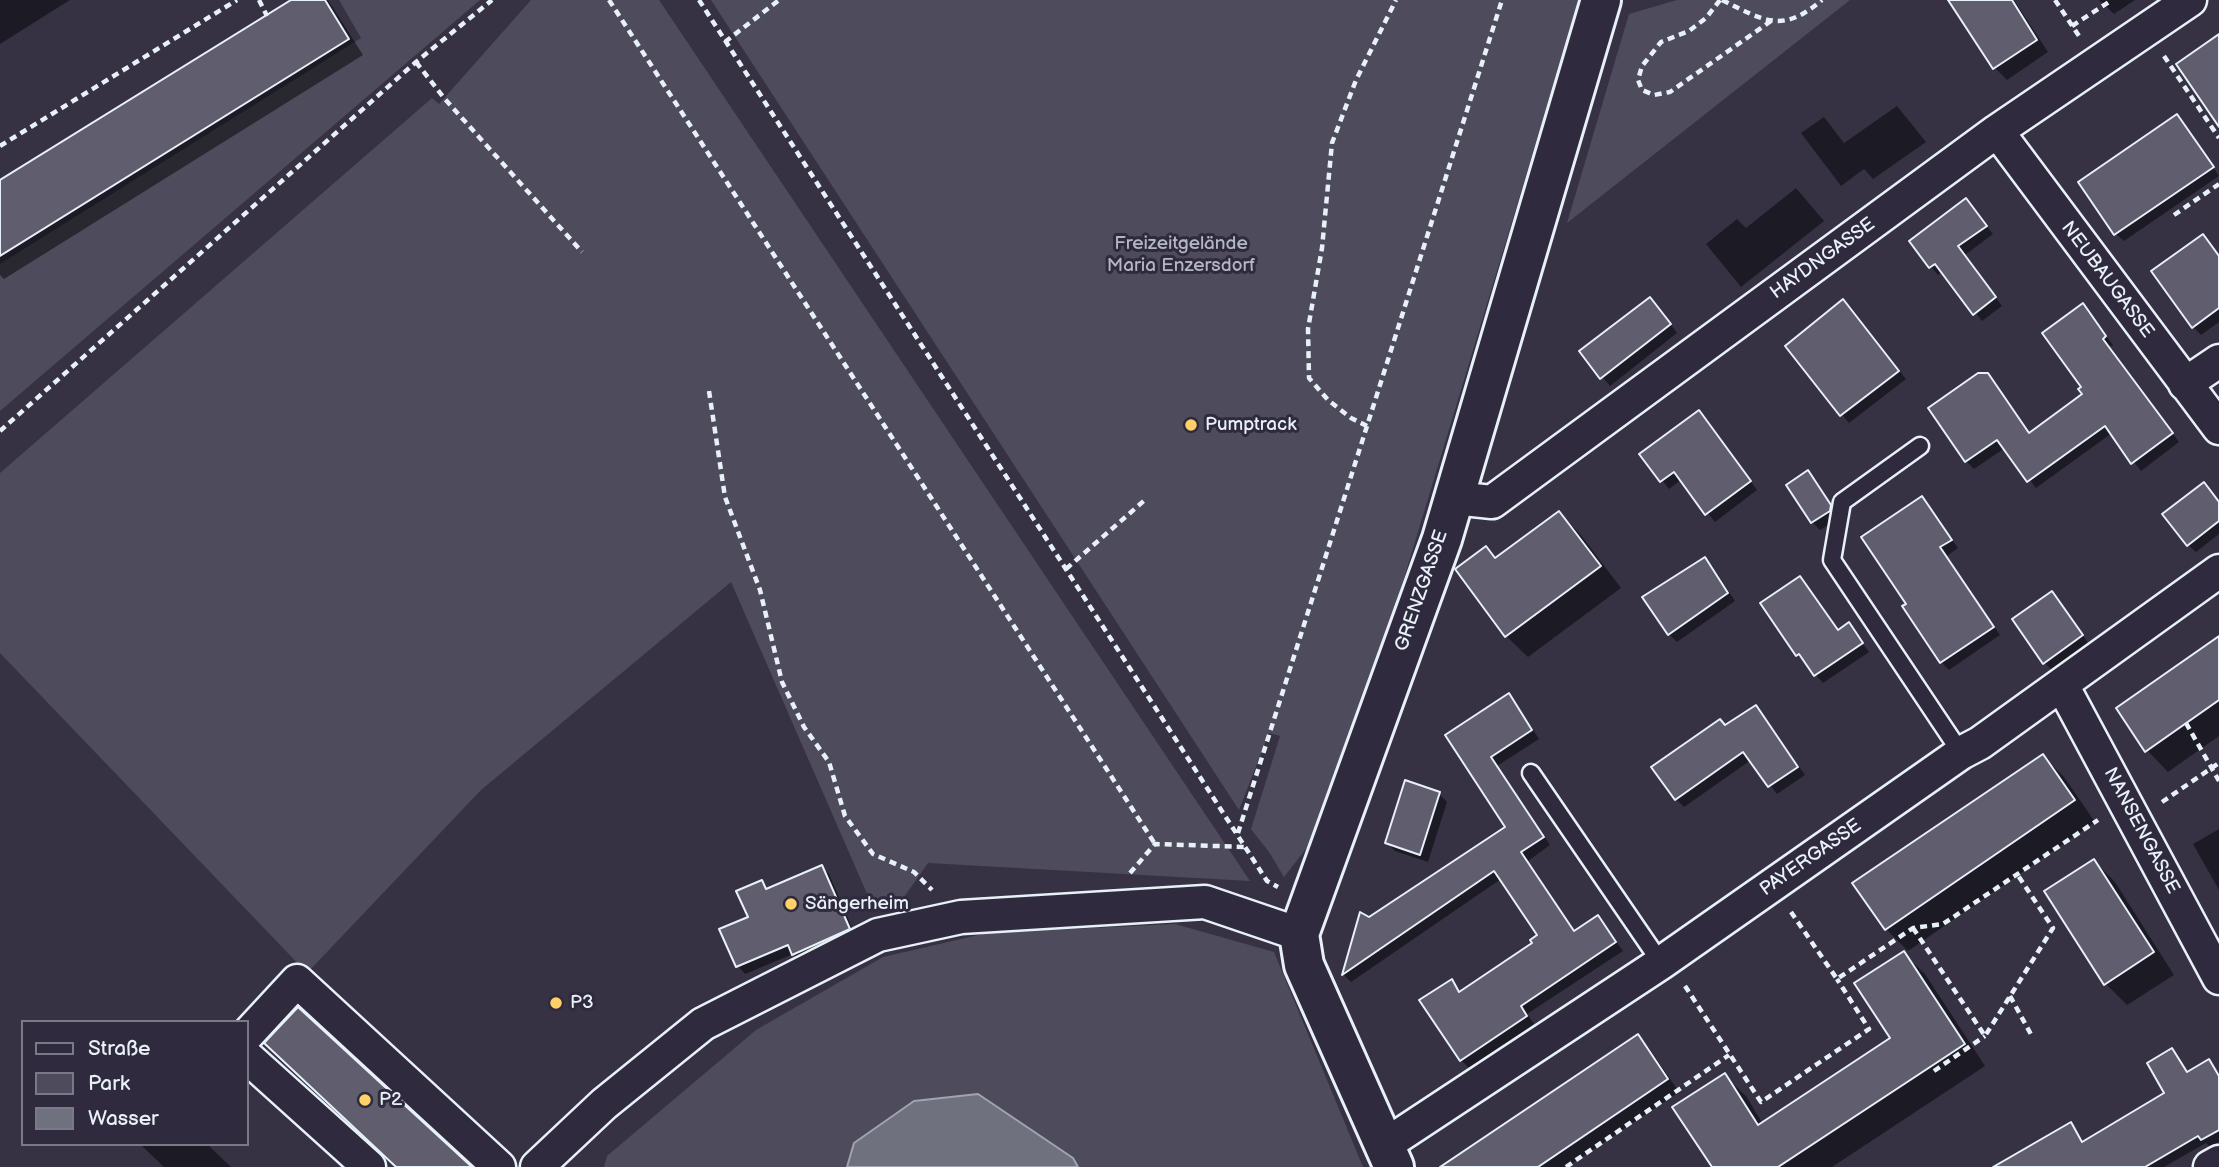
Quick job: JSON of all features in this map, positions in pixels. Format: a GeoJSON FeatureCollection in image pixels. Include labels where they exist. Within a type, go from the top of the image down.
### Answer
{"type":"FeatureCollection","features":[{"type":"Feature","properties":{"kind":"street","name":"GRENZGASSE"},"geometry":{"type":"LineString","coordinates":[[1304,919],[1441,539],[1601,0]]}},
{"type":"Feature","properties":{"kind":"street","name":"HAYDNGASSE"},"geometry":{"type":"LineString","coordinates":[[1454,498],[1492,502],[1997,131],[2190,0]]}},
{"type":"Feature","properties":{"kind":"street","name":"NEUBAUGASSE"},"geometry":{"type":"LineString","coordinates":[[1997,131],[2219,428]]}},
{"type":"Feature","properties":{"kind":"street"},"geometry":{"type":"LineString","coordinates":[[2185,384],[2219,361]]}},
{"type":"Feature","properties":{"kind":"street","name":"PAYERGASSE"},"geometry":{"type":"LineString","coordinates":[[1390,1156],[1961,753],[1980,743],[2219,571]]}},
{"type":"Feature","properties":{"kind":"street","name":"NANSENGASSE"},"geometry":{"type":"LineString","coordinates":[[2062,684],[2219,978]]}},
{"type":"Feature","properties":{"kind":"street"},"geometry":{"type":"LineString","coordinates":[[537,1167],[604,1104],[703,1024],[877,936],[961,917],[1205,902],[1304,919],[1304,965],[1390,1156]]}},
{"type":"Feature","properties":{"kind":"street"},"geometry":{"type":"LineString","coordinates":[[248,1034],[297,981],[499,1167]]}},
{"type":"Feature","properties":{"kind":"street"},"geometry":{"type":"LineString","coordinates":[[248,1058],[369,1167]]}},
{"type":"Feature","properties":{"kind":"street"},"geometry":{"type":"LineString","coordinates":[[2210,1167],[2219,1162]]}},
{"type":"Feature","properties":{"kind":"lane"},"geometry":{"type":"LineString","coordinates":[[1920,446],[1842,502],[1832,560],[1961,753]]}},
{"type":"Feature","properties":{"kind":"lane"},"geometry":{"type":"LineString","coordinates":[[1531,773],[1664,961]]}},
{"type":"Feature","properties":{"kind":"path"},"geometry":{"type":"LineString","coordinates":[[0,146],[237,0]]}},
{"type":"Feature","properties":{"kind":"path"},"geometry":{"type":"LineString","coordinates":[[258,0],[267,16]]}},
{"type":"Feature","properties":{"kind":"path"},"geometry":{"type":"LineString","coordinates":[[0,431],[416,62],[492,0]]}},
{"type":"Feature","properties":{"kind":"path"},"geometry":{"type":"LineString","coordinates":[[610,0],[1155,844]]}},
{"type":"Feature","properties":{"kind":"path"},"geometry":{"type":"LineString","coordinates":[[699,0],[1267,881],[1304,919]]}},
{"type":"Feature","properties":{"kind":"path"},"geometry":{"type":"LineString","coordinates":[[725,42],[779,0]]}},
{"type":"Feature","properties":{"kind":"path"},"geometry":{"type":"LineString","coordinates":[[1367,426],[1351,418],[1328,400],[1309,378],[1308,329],[1322,248],[1332,144],[1356,80],[1396,0]]}},
{"type":"Feature","properties":{"kind":"path"},"geometry":{"type":"LineString","coordinates":[[1237,833],[1502,0]]}},
{"type":"Feature","properties":{"kind":"path"},"geometry":{"type":"LineString","coordinates":[[1771,21],[1670,92],[1654,95],[1643,90],[1638,80],[1642,66],[1661,42],[1689,31],[1706,18],[1721,0],[1771,21],[1792,21],[1822,0]]}},
{"type":"Feature","properties":{"kind":"path"},"geometry":{"type":"LineString","coordinates":[[2055,0],[2096,63]]}},
{"type":"Feature","properties":{"kind":"path"},"geometry":{"type":"LineString","coordinates":[[2072,26],[2112,0]]}},
{"type":"Feature","properties":{"kind":"path"},"geometry":{"type":"LineString","coordinates":[[2146,30],[2218,135]]}},
{"type":"Feature","properties":{"kind":"path"},"geometry":{"type":"LineString","coordinates":[[416,62],[444,98],[582,252]]}},
{"type":"Feature","properties":{"kind":"path"},"geometry":{"type":"LineString","coordinates":[[2174,215],[2219,184]]}},
{"type":"Feature","properties":{"kind":"path"},"geometry":{"type":"LineString","coordinates":[[709,391],[725,497],[760,590],[782,682],[804,727],[829,762],[845,816],[873,855],[914,872],[961,917]]}},
{"type":"Feature","properties":{"kind":"path"},"geometry":{"type":"LineString","coordinates":[[1066,569],[1146,499]]}},
{"type":"Feature","properties":{"kind":"path"},"geometry":{"type":"LineString","coordinates":[[2186,723],[2219,781]]}},
{"type":"Feature","properties":{"kind":"path"},"geometry":{"type":"LineString","coordinates":[[1837,979],[1913,928],[1943,924],[2017,874],[2219,763]]}},
{"type":"Feature","properties":{"kind":"path"},"geometry":{"type":"LineString","coordinates":[[1155,844],[1247,847]]}},
{"type":"Feature","properties":{"kind":"path"},"geometry":{"type":"LineString","coordinates":[[1100,908],[1155,844]]}},
{"type":"Feature","properties":{"kind":"path"},"geometry":{"type":"LineString","coordinates":[[1934,1071],[1985,1036],[2053,929],[2017,874]]}},
{"type":"Feature","properties":{"kind":"path"},"geometry":{"type":"LineString","coordinates":[[1664,961],[1760,1102],[1869,1029],[1773,885]]}},
{"type":"Feature","properties":{"kind":"path"},"geometry":{"type":"LineString","coordinates":[[1913,928],[1985,1036]]}},
{"type":"Feature","properties":{"kind":"path"},"geometry":{"type":"LineString","coordinates":[[2010,996],[2033,1038]]}},
{"type":"Feature","properties":{"kind":"path"},"geometry":{"type":"LineString","coordinates":[[1566,1167],[1729,1055]]}},
{"type":"Feature","properties":{"kind":"green space"},"geometry":{"type":"Polygon","coordinates":[[[339,0],[480,0],[0,411],[0,264],[361,38],[339,0]]]}},
{"type":"Feature","properties":{"kind":"green space"},"geometry":{"type":"Polygon","coordinates":[[[531,0],[659,0],[1250,881],[928,863],[897,907],[875,912],[731,582],[481,790],[307,973],[0,653],[0,473],[432,98],[439,104],[531,0]]]}},
{"type":"Feature","properties":{"kind":"green space","name":"Freizeitgelände Maria Enzersdorf"},"geometry":{"type":"Polygon","coordinates":[[[711,0],[1579,0],[1332,816],[1284,877],[1251,829],[1280,736],[1269,733],[1239,810],[711,0]]]}},
{"type":"Feature","properties":{"kind":"green space"},"geometry":{"type":"Polygon","coordinates":[[[1677,0],[1850,0],[1567,223],[1629,14],[1677,0]]]}},
{"type":"Feature","properties":{"kind":"green space"},"geometry":{"type":"Polygon","coordinates":[[[1175,924],[1274,952],[1363,1167],[1078,1167],[1073,1158],[978,1094],[854,1143],[847,1167],[604,1167],[607,1156],[756,1030],[883,957],[987,933],[1175,924]]]}},
{"type":"Feature","properties":{"kind":"water"},"geometry":{"type":"Polygon","coordinates":[[[978,1094],[1073,1158],[1078,1167],[847,1167],[854,1143],[914,1101],[978,1094]]]}},
{"type":"Feature","properties":{"kind":"building"},"geometry":{"type":"Polygon","coordinates":[[[291,0],[325,0],[349,39],[0,256],[0,180],[291,0]]]}},
{"type":"Feature","properties":{"kind":"building"},"geometry":{"type":"Polygon","coordinates":[[[1948,0],[2012,0],[2037,40],[1993,69],[1948,0]]]}},
{"type":"Feature","properties":{"kind":"building"},"geometry":{"type":"Polygon","coordinates":[[[2219,34],[2219,127],[2176,64],[2219,34]]]}},
{"type":"Feature","properties":{"kind":"building"},"geometry":{"type":"Polygon","coordinates":[[[2177,114],[2214,167],[2114,235],[2078,182],[2177,114]]]}},
{"type":"Feature","properties":{"kind":"building"},"geometry":{"type":"Polygon","coordinates":[[[1966,198],[1987,226],[1958,246],[1996,297],[1973,315],[1935,264],[1929,268],[1909,241],[1966,198]]]}},
{"type":"Feature","properties":{"kind":"building"},"geometry":{"type":"Polygon","coordinates":[[[2203,234],[2219,256],[2219,308],[2192,328],[2151,271],[2203,234]]]}},
{"type":"Feature","properties":{"kind":"building"},"geometry":{"type":"Polygon","coordinates":[[[1650,297],[1671,324],[1600,379],[1579,351],[1650,297]]]}},
{"type":"Feature","properties":{"kind":"building"},"geometry":{"type":"Polygon","coordinates":[[[1843,299],[1899,371],[1840,416],[1785,346],[1843,299]]]}},
{"type":"Feature","properties":{"kind":"building"},"geometry":{"type":"Polygon","coordinates":[[[2083,303],[2106,336],[2103,339],[2173,433],[2131,464],[2105,426],[2027,482],[1997,440],[1965,462],[1928,408],[1978,373],[1988,373],[2029,433],[2082,394],[2078,389],[2081,387],[2042,333],[2083,303]]]}},
{"type":"Feature","properties":{"kind":"building"},"geometry":{"type":"Polygon","coordinates":[[[1699,410],[1751,481],[1705,515],[1674,472],[1660,482],[1639,454],[1699,410]]]}},
{"type":"Feature","properties":{"kind":"building"},"geometry":{"type":"Polygon","coordinates":[[[1808,470],[1831,505],[1830,511],[1811,523],[1786,485],[1808,470]]]}},
{"type":"Feature","properties":{"kind":"building"},"geometry":{"type":"Polygon","coordinates":[[[2204,482],[2219,502],[2219,521],[2187,546],[2162,514],[2204,482]]]}},
{"type":"Feature","properties":{"kind":"building"},"geometry":{"type":"Polygon","coordinates":[[[1922,496],[1952,540],[1940,547],[1994,627],[1940,663],[1902,606],[1906,604],[1861,537],[1922,496]]]}},
{"type":"Feature","properties":{"kind":"building"},"geometry":{"type":"Polygon","coordinates":[[[1559,511],[1601,566],[1505,637],[1455,569],[1486,546],[1495,558],[1559,511]]]}},
{"type":"Feature","properties":{"kind":"building"},"geometry":{"type":"Polygon","coordinates":[[[1705,557],[1728,593],[1668,635],[1642,597],[1705,557]]]}},
{"type":"Feature","properties":{"kind":"building"},"geometry":{"type":"Polygon","coordinates":[[[1800,576],[1838,630],[1849,622],[1863,643],[1814,676],[1799,654],[1796,656],[1760,603],[1800,576]]]}},
{"type":"Feature","properties":{"kind":"building"},"geometry":{"type":"Polygon","coordinates":[[[2052,591],[2083,635],[2043,664],[2012,619],[2052,591]]]}},
{"type":"Feature","properties":{"kind":"building"},"geometry":{"type":"Polygon","coordinates":[[[2219,636],[2219,700],[2145,752],[2116,708],[2219,636]]]}},
{"type":"Feature","properties":{"kind":"building"},"geometry":{"type":"Polygon","coordinates":[[[1509,693],[1532,730],[1491,757],[1544,837],[1521,852],[1574,931],[1598,915],[1616,942],[1521,1006],[1527,1016],[1460,1061],[1419,1000],[1452,979],[1459,992],[1532,943],[1530,940],[1537,935],[1494,871],[1342,975],[1360,912],[1369,917],[1505,827],[1445,735],[1509,693]]]}},
{"type":"Feature","properties":{"kind":"building"},"geometry":{"type":"Polygon","coordinates":[[[1756,705],[1798,767],[1768,787],[1743,752],[1675,800],[1651,767],[1720,719],[1725,725],[1756,705]]]}},
{"type":"Feature","properties":{"kind":"building"},"geometry":{"type":"Polygon","coordinates":[[[2043,754],[2075,800],[1885,930],[1852,883],[2043,754]]]}},
{"type":"Feature","properties":{"kind":"building"},"geometry":{"type":"Polygon","coordinates":[[[1405,780],[1440,792],[1420,855],[1385,843],[1405,780]]]}},
{"type":"Feature","properties":{"kind":"building"},"geometry":{"type":"Polygon","coordinates":[[[2094,859],[2154,952],[2104,985],[2044,891],[2094,859]]]}},
{"type":"Feature","properties":{"kind":"building","name":"Sängerheim"},"geometry":{"type":"Polygon","coordinates":[[[822,865],[850,929],[792,955],[788,945],[736,967],[719,929],[748,917],[736,891],[762,880],[766,889],[822,865]]]}},
{"type":"Feature","properties":{"kind":"building"},"geometry":{"type":"Polygon","coordinates":[[[1904,951],[1965,1044],[1778,1167],[1712,1167],[1672,1107],[1725,1073],[1758,1125],[1890,1038],[1854,983],[1904,951]]]}},
{"type":"Feature","properties":{"kind":"building","name":"P2"},"geometry":{"type":"Polygon","coordinates":[[[298,1007],[472,1167],[396,1167],[264,1043],[298,1007]]]}},
{"type":"Feature","properties":{"kind":"building"},"geometry":{"type":"Polygon","coordinates":[[[1638,1034],[1668,1079],[1538,1167],[1440,1167],[1638,1034]]]}},
{"type":"Feature","properties":{"kind":"building"},"geometry":{"type":"Polygon","coordinates":[[[2172,1048],[2187,1072],[2209,1059],[2219,1076],[2219,1130],[2201,1140],[2198,1136],[2145,1167],[1993,1167],[2071,1122],[2082,1142],[2164,1093],[2147,1063],[2172,1048]]]}},
{"type":"Feature","properties":{"kind":"place","name":"Pumptrack"},"geometry":{"type":"Point","coordinates":[1191,425]}},
{"type":"Feature","properties":{"kind":"place","name":"Sängerheim"},"geometry":{"type":"Point","coordinates":[791,904]}},
{"type":"Feature","properties":{"kind":"place","name":"P3"},"geometry":{"type":"Point","coordinates":[556,1003]}},
{"type":"Feature","properties":{"kind":"place","name":"P2"},"geometry":{"type":"Point","coordinates":[365,1100]}}]}
